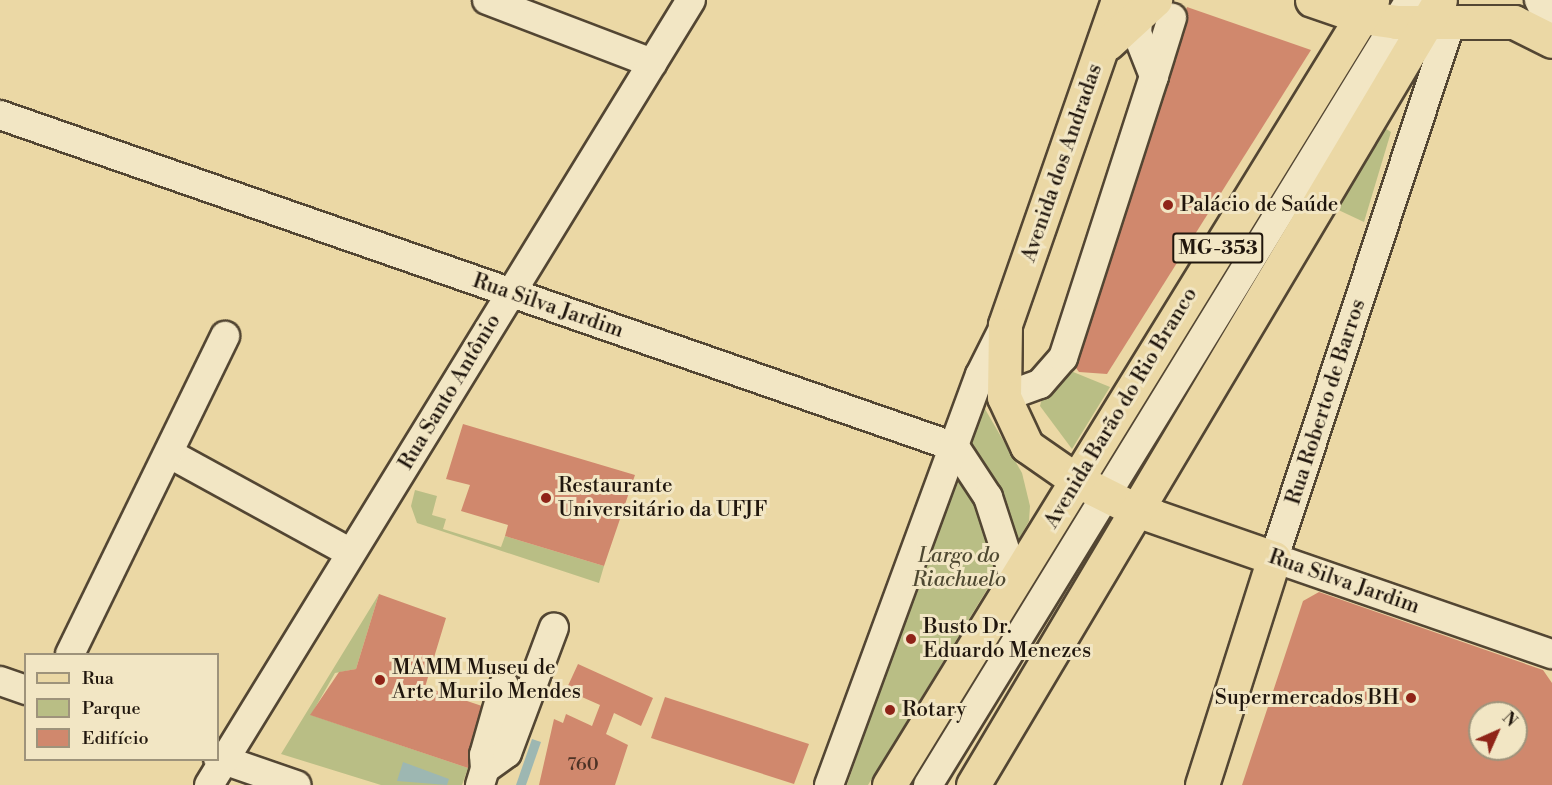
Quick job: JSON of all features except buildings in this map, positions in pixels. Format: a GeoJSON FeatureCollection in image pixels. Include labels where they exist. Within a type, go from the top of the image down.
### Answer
{"type":"FeatureCollection","features":[{"type":"Feature","properties":{"kind":"main road"},"geometry":{"type":"LineString","coordinates":[[1312,0],[1367,9],[1514,22],[1552,41]]}},
{"type":"Feature","properties":{"kind":"main road","name":"Avenida dos Andradas"},"geometry":{"type":"LineString","coordinates":[[1136,510],[1090,487],[1027,446],[1004,397],[1005,325],[1101,49],[1146,7]]}},
{"type":"Feature","properties":{"kind":"main road","name":"Avenida Barão do Rio Branco"},"geometry":{"type":"LineString","coordinates":[[889,785],[1016,583],[1090,487],[1367,9]]}},
{"type":"Feature","properties":{"kind":"main road"},"geometry":{"type":"LineString","coordinates":[[973,785],[1380,98],[1424,13]]}},
{"type":"Feature","properties":{"kind":"main road","name":"Rua Silva Jardim"},"geometry":{"type":"LineString","coordinates":[[1136,510],[1274,558]]}},
{"type":"Feature","properties":{"kind":"main road","name":"Rua Roberto de Barros"},"geometry":{"type":"LineString","coordinates":[[1202,785],[1274,558]]}},
{"type":"Feature","properties":{"kind":"street"},"geometry":{"type":"LineString","coordinates":[[487,0],[652,63]]}},
{"type":"Feature","properties":{"kind":"street","name":"Rua Santo Antônio"},"geometry":{"type":"LineString","coordinates":[[209,785],[221,759],[351,553],[691,0]]}},
{"type":"Feature","properties":{"kind":"street"},"geometry":{"type":"LineString","coordinates":[[1539,0],[1552,27]]}},
{"type":"Feature","properties":{"kind":"street"},"geometry":{"type":"LineString","coordinates":[[1004,397],[1040,384],[1063,358],[1154,76],[1137,33],[1146,7]]}},
{"type":"Feature","properties":{"kind":"street","name":"Rua Roberto de Barros"},"geometry":{"type":"LineString","coordinates":[[1274,558],[1420,116],[1424,13]]}},
{"type":"Feature","properties":{"kind":"street","name":"Avenida Barão do Rio Branco"},"geometry":{"type":"LineString","coordinates":[[928,785],[1090,487],[1424,13]]}},
{"type":"Feature","properties":{"kind":"street"},"geometry":{"type":"LineString","coordinates":[[1380,98],[1401,90],[1416,100],[1420,116]]}},
{"type":"Feature","properties":{"kind":"street","name":"Rua Silva Jardim"},"geometry":{"type":"LineString","coordinates":[[0,115],[955,447]]}},
{"type":"Feature","properties":{"kind":"street","name":"Avenida dos Andradas"},"geometry":{"type":"LineString","coordinates":[[829,785],[980,375],[1005,325]]}},
{"type":"Feature","properties":{"kind":"street"},"geometry":{"type":"LineString","coordinates":[[70,653],[170,454],[225,336]]}},
{"type":"Feature","properties":{"kind":"street"},"geometry":{"type":"LineString","coordinates":[[955,447],[988,497],[1016,583]]}},
{"type":"Feature","properties":{"kind":"street"},"geometry":{"type":"LineString","coordinates":[[170,454],[351,553]]}},
{"type":"Feature","properties":{"kind":"street","name":"Rua Silva Jardim"},"geometry":{"type":"LineString","coordinates":[[1274,558],[1552,654]]}},
{"type":"Feature","properties":{"kind":"street"},"geometry":{"type":"LineString","coordinates":[[483,777],[507,753],[554,627]]}},
{"type":"Feature","properties":{"kind":"street"},"geometry":{"type":"LineString","coordinates":[[0,681],[24,689]]}},
{"type":"Feature","properties":{"kind":"street"},"geometry":{"type":"LineString","coordinates":[[483,777],[484,755],[504,685]]}},
{"type":"Feature","properties":{"kind":"street"},"geometry":{"type":"LineString","coordinates":[[221,759],[296,785]]}},
{"type":"Feature","properties":{"kind":"green space"},"geometry":{"type":"Polygon","coordinates":[[[1380,125],[1391,132],[1364,222],[1332,207],[1380,125]]]}},
{"type":"Feature","properties":{"kind":"green space"},"geometry":{"type":"Polygon","coordinates":[[[1061,367],[1110,387],[1072,449],[1040,406],[1044,390],[1061,367]]]}},
{"type":"Feature","properties":{"kind":"green space"},"geometry":{"type":"Polygon","coordinates":[[[985,409],[1022,473],[1030,506],[1029,521],[1012,552],[965,438],[974,411],[985,409]]]}},
{"type":"Feature","properties":{"kind":"green space","name":"Largo do Riachuelo"},"geometry":{"type":"Polygon","coordinates":[[[954,473],[973,493],[991,534],[997,573],[868,785],[847,785],[954,473]]]}},
{"type":"Feature","properties":{"kind":"green space"},"geometry":{"type":"Polygon","coordinates":[[[415,490],[437,496],[432,515],[446,519],[443,529],[501,547],[505,536],[604,566],[599,583],[417,523],[411,506],[415,490]]]}},
{"type":"Feature","properties":{"kind":"green space"},"geometry":{"type":"Polygon","coordinates":[[[379,594],[356,669],[335,673],[311,715],[468,768],[462,785],[381,785],[281,754],[379,594]]]}},
{"type":"Feature","properties":{"kind":"water"},"geometry":{"type":"Polygon","coordinates":[[[532,739],[541,742],[526,785],[516,785],[532,739]]]}},
{"type":"Feature","properties":{"kind":"water"},"geometry":{"type":"Polygon","coordinates":[[[403,762],[449,779],[447,785],[397,781],[403,762]]]}},
{"type":"Feature","properties":{"kind":"place","name":"Palácio de Saúde"},"geometry":{"type":"Point","coordinates":[1168,205]}},
{"type":"Feature","properties":{"kind":"place","name":"Restaurante Universitário da UFJF"},"geometry":{"type":"Point","coordinates":[546,498]}},
{"type":"Feature","properties":{"kind":"place","name":"Busto Dr. Eduardo Menezes"},"geometry":{"type":"Point","coordinates":[911,639]}},
{"type":"Feature","properties":{"kind":"place","name":"MAMM Museu de Arte Murilo Mendes"},"geometry":{"type":"Point","coordinates":[380,680]}},
{"type":"Feature","properties":{"kind":"place","name":"Supermercados BH"},"geometry":{"type":"Point","coordinates":[1411,698]}},
{"type":"Feature","properties":{"kind":"place","name":"Rotary"},"geometry":{"type":"Point","coordinates":[890,710]}}]}
